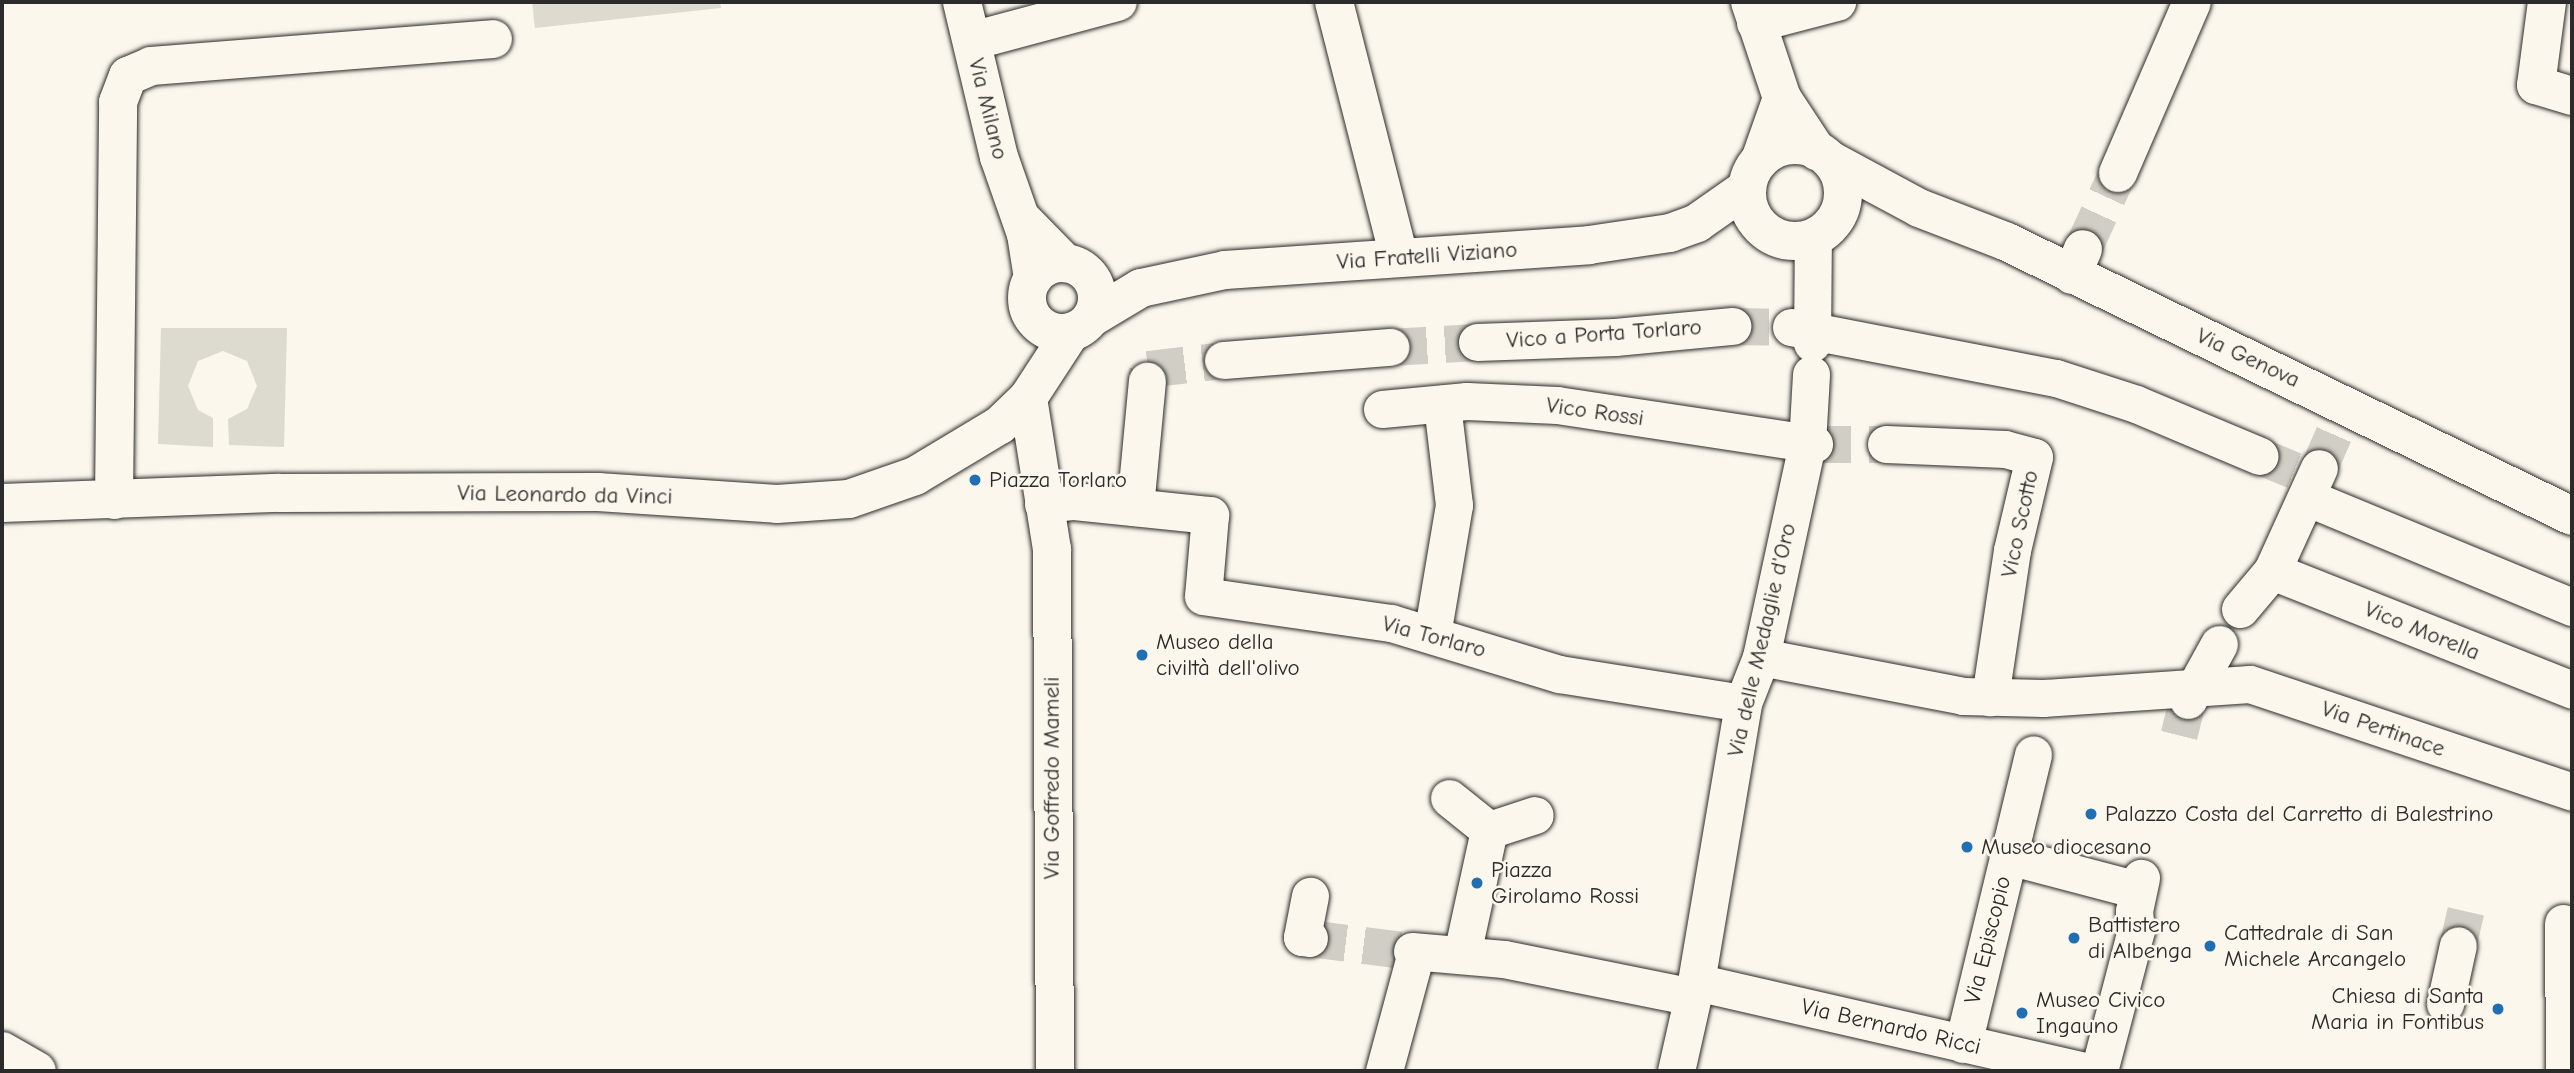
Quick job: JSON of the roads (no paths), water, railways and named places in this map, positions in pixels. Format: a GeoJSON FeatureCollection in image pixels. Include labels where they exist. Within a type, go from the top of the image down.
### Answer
{"type":"FeatureCollection","features":[{"type":"Feature","properties":{"kind":"main road","name":"Via Milano"},"geometry":{"type":"LineString","coordinates":[[962,2],[999,157],[1019,215],[1062,271]]}},
{"type":"Feature","properties":{"kind":"main road"},"geometry":{"type":"LineString","coordinates":[[972,41],[1118,2]]}},
{"type":"Feature","properties":{"kind":"main road"},"geometry":{"type":"LineString","coordinates":[[1334,2],[1399,257]]}},
{"type":"Feature","properties":{"kind":"main road"},"geometry":{"type":"LineString","coordinates":[[1782,98],[1753,174],[1749,208],[1759,226],[1784,240],[1826,226],[1843,195],[1824,155],[1782,98],[1753,13],[1837,2]]}},
{"type":"Feature","properties":{"kind":"main road"},"geometry":{"type":"LineString","coordinates":[[2118,173],[2192,2]]}},
{"type":"Feature","properties":{"kind":"main road"},"geometry":{"type":"LineString","coordinates":[[2547,2],[2536,85],[2572,96]]}},
{"type":"Feature","properties":{"kind":"main road"},"geometry":{"type":"LineString","coordinates":[[114,500],[118,102],[128,76],[151,66],[493,39]]}},
{"type":"Feature","properties":{"kind":"main road"},"geometry":{"type":"LineString","coordinates":[[1753,174],[1787,146],[1824,155]]}},
{"type":"Feature","properties":{"kind":"main road","name":"Via Genova"},"geometry":{"type":"LineString","coordinates":[[1824,155],[1919,208],[2007,242],[2077,262],[2342,416],[2572,516]]}},
{"type":"Feature","properties":{"kind":"main road","name":"Via Fratelli Viziano"},"geometry":{"type":"LineString","coordinates":[[1066,324],[1125,295],[1157,283],[1225,270],[1589,245],[1670,233],[1697,223],[1753,174]]}},
{"type":"Feature","properties":{"kind":"main road","name":"Via Genova"},"geometry":{"type":"LineString","coordinates":[[1826,226],[1919,208]]}},
{"type":"Feature","properties":{"kind":"main road","name":"Via Fratelli Viziano"},"geometry":{"type":"LineString","coordinates":[[1697,223],[1759,226]]}},
{"type":"Feature","properties":{"kind":"main road"},"geometry":{"type":"LineString","coordinates":[[1041,495],[1037,386],[1046,351],[1066,324],[1097,295],[1062,271],[1027,301],[1066,324]]}},
{"type":"Feature","properties":{"kind":"main road","name":"Via Fratelli Viziano"},"geometry":{"type":"LineString","coordinates":[[1062,271],[1157,283]]}},
{"type":"Feature","properties":{"kind":"main road","name":"Via Leonardo da Vinci"},"geometry":{"type":"LineString","coordinates":[[2,503],[43,498],[114,500],[279,493],[597,492],[777,504],[849,499],[915,477],[959,454],[1037,386]]}},
{"type":"Feature","properties":{"kind":"main road","name":"Via Leonardo da Vinci"},"geometry":{"type":"LineString","coordinates":[[2,487],[43,498]]}},
{"type":"Feature","properties":{"kind":"main road","name":"Via Goffredo Mameli"},"geometry":{"type":"LineString","coordinates":[[1041,495],[1052,549],[1055,1071]]}},
{"type":"Feature","properties":{"kind":"main road"},"geometry":{"type":"LineString","coordinates":[[2,1051],[37,1071]]}},
{"type":"Feature","properties":{"kind":"street","name":"Via delle Medaglie d'Oro"},"geometry":{"type":"LineString","coordinates":[[1676,1071],[1694,989],[1743,703],[1761,657],[1810,444],[1806,343],[1826,226]]}},
{"type":"Feature","properties":{"kind":"street","name":"Vico a Porta Torlaro"},"geometry":{"type":"LineString","coordinates":[[1477,342],[1615,337],[1732,326]]}},
{"type":"Feature","properties":{"kind":"street"},"geometry":{"type":"LineString","coordinates":[[1806,343],[2056,378],[2136,404],[2260,456]]}},
{"type":"Feature","properties":{"kind":"street"},"geometry":{"type":"LineString","coordinates":[[1242,350],[1390,347]]}},
{"type":"Feature","properties":{"kind":"street"},"geometry":{"type":"LineString","coordinates":[[1041,495],[1122,506],[1147,381]]}},
{"type":"Feature","properties":{"kind":"street"},"geometry":{"type":"LineString","coordinates":[[1433,635],[1454,505],[1442,404]]}},
{"type":"Feature","properties":{"kind":"street","name":"Vico Rossi"},"geometry":{"type":"LineString","coordinates":[[1382,409],[1442,404],[1557,405],[1810,444]]}},
{"type":"Feature","properties":{"kind":"street","name":"Vico Scotto"},"geometry":{"type":"LineString","coordinates":[[1886,444],[2005,449],[2034,457],[2012,550],[1990,697]]}},
{"type":"Feature","properties":{"kind":"street"},"geometry":{"type":"LineString","coordinates":[[2240,609],[2272,571],[2311,480],[2572,607]]}},
{"type":"Feature","properties":{"kind":"street","name":"Via Torlaro"},"geometry":{"type":"LineString","coordinates":[[1122,506],[1220,506],[1203,596],[1391,623],[1559,674],[1743,703]]}},
{"type":"Feature","properties":{"kind":"street","name":"Vico Morella"},"geometry":{"type":"LineString","coordinates":[[2272,571],[2572,690]]}},
{"type":"Feature","properties":{"kind":"street"},"geometry":{"type":"LineString","coordinates":[[2189,694],[2219,643]]}},
{"type":"Feature","properties":{"kind":"street","name":"Via Pertinace"},"geometry":{"type":"LineString","coordinates":[[1761,657],[1964,696],[1990,697],[2038,728],[2189,694],[2249,684],[2572,792]]}},
{"type":"Feature","properties":{"kind":"street","name":"Via Episcopio"},"geometry":{"type":"LineString","coordinates":[[1963,1044],[2038,728]]}},
{"type":"Feature","properties":{"kind":"street"},"geometry":{"type":"LineString","coordinates":[[1449,799],[1489,830]]}},
{"type":"Feature","properties":{"kind":"street"},"geometry":{"type":"LineString","coordinates":[[1489,830],[1535,815]]}},
{"type":"Feature","properties":{"kind":"street"},"geometry":{"type":"LineString","coordinates":[[1384,1071],[1414,951],[1462,954],[1489,830]]}},
{"type":"Feature","properties":{"kind":"street"},"geometry":{"type":"LineString","coordinates":[[2009,856],[2140,884],[2136,930],[2099,1071]]}},
{"type":"Feature","properties":{"kind":"street"},"geometry":{"type":"LineString","coordinates":[[1309,938],[1302,937],[1310,896]]}},
{"type":"Feature","properties":{"kind":"street"},"geometry":{"type":"LineString","coordinates":[[2563,923],[2569,1031],[2564,1071]]}},
{"type":"Feature","properties":{"kind":"street"},"geometry":{"type":"LineString","coordinates":[[2445,1004],[2458,945]]}},
{"type":"Feature","properties":{"kind":"street","name":"Via Bernardo Ricci"},"geometry":{"type":"LineString","coordinates":[[1462,954],[1509,965],[1694,989],[2086,1071]]}},
{"type":"Feature","properties":{"kind":"tunnel"},"geometry":{"type":"LineString","coordinates":[[2083,249],[2118,173]]}},
{"type":"Feature","properties":{"kind":"tunnel"},"geometry":{"type":"LineString","coordinates":[[1732,326],[1791,327]]}},
{"type":"Feature","properties":{"kind":"tunnel"},"geometry":{"type":"LineString","coordinates":[[1390,347],[1477,342]]}},
{"type":"Feature","properties":{"kind":"tunnel"},"geometry":{"type":"LineString","coordinates":[[1147,381],[1148,369],[1223,360]]}},
{"type":"Feature","properties":{"kind":"tunnel"},"geometry":{"type":"LineString","coordinates":[[2319,468],[2337,427]]}},
{"type":"Feature","properties":{"kind":"tunnel"},"geometry":{"type":"LineString","coordinates":[[1814,444],[1886,444]]}},
{"type":"Feature","properties":{"kind":"tunnel"},"geometry":{"type":"LineString","coordinates":[[2260,456],[2306,475]]}},
{"type":"Feature","properties":{"kind":"tunnel"},"geometry":{"type":"LineString","coordinates":[[2179,735],[2188,700]]}},
{"type":"Feature","properties":{"kind":"tunnel"},"geometry":{"type":"LineString","coordinates":[[2458,945],[2466,911]]}},
{"type":"Feature","properties":{"kind":"tunnel"},"geometry":{"type":"LineString","coordinates":[[1309,938],[1412,951]]}},
{"type":"Feature","properties":{"kind":"place","name":"Piazza Torlaro"},"geometry":{"type":"Point","coordinates":[975,480]}},
{"type":"Feature","properties":{"kind":"place","name":"Museo della civiltà dell'olivo"},"geometry":{"type":"Point","coordinates":[1142,655]}},
{"type":"Feature","properties":{"kind":"place","name":"Palazzo Costa del Carretto di Balestrino"},"geometry":{"type":"Point","coordinates":[2091,814]}},
{"type":"Feature","properties":{"kind":"place","name":"Museo diocesano"},"geometry":{"type":"Point","coordinates":[1967,847]}},
{"type":"Feature","properties":{"kind":"place","name":"Piazza Girolamo Rossi"},"geometry":{"type":"Point","coordinates":[1477,883]}},
{"type":"Feature","properties":{"kind":"place","name":"Battistero di Albenga"},"geometry":{"type":"Point","coordinates":[2074,938]}},
{"type":"Feature","properties":{"kind":"place","name":"Cattedrale di San Michele Arcangelo"},"geometry":{"type":"Point","coordinates":[2210,946]}},
{"type":"Feature","properties":{"kind":"place","name":"Chiesa di Santa Maria in Fontibus"},"geometry":{"type":"Point","coordinates":[2498,1009]}},
{"type":"Feature","properties":{"kind":"place","name":"Museo Civico Ingauno"},"geometry":{"type":"Point","coordinates":[2022,1013]}}]}
